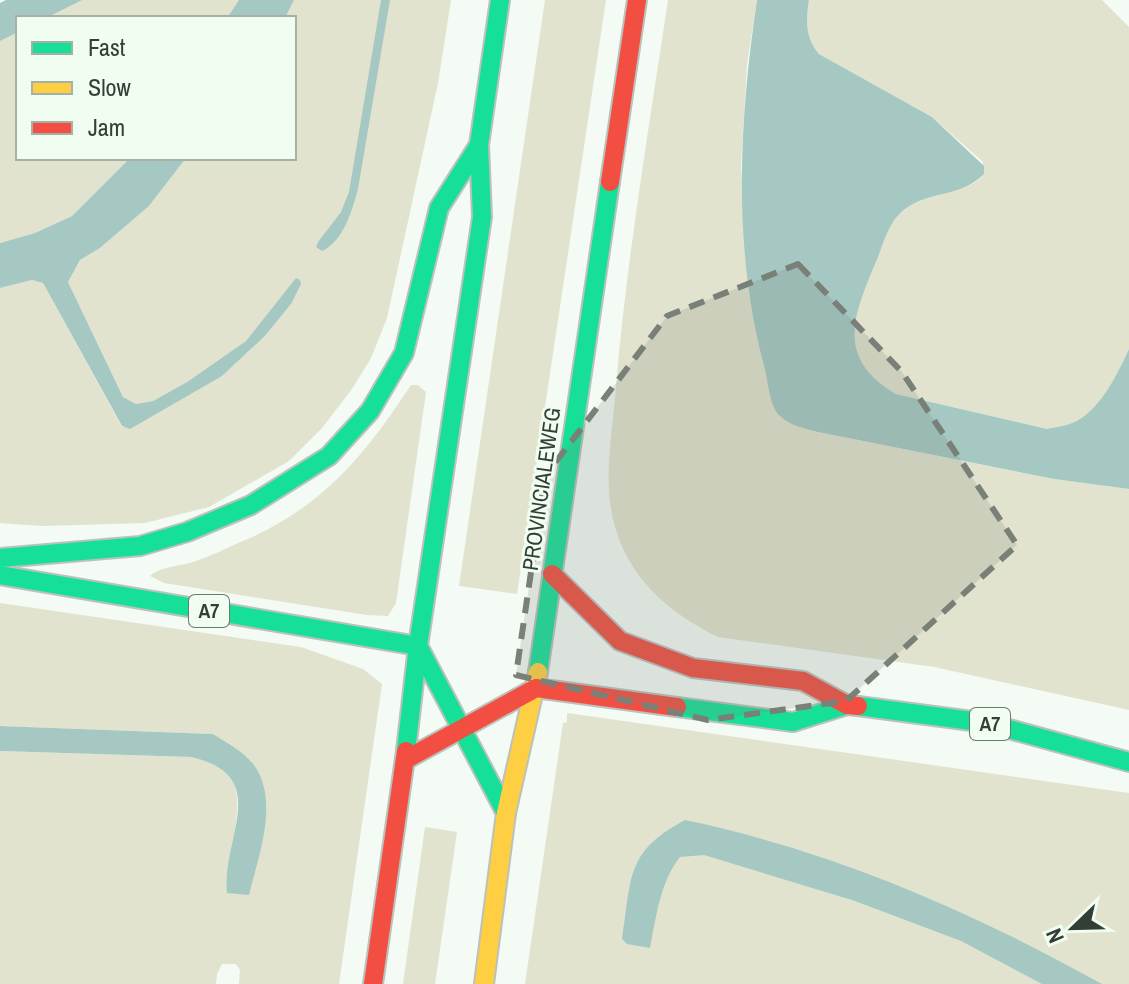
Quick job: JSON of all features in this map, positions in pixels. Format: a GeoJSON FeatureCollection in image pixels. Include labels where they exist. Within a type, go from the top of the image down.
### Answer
{"type":"FeatureCollection","features":[{"type":"Feature","properties":{"kind":"main road"},"geometry":{"type":"LineString","coordinates":[[373,984],[418,646],[482,217],[479,145],[500,0]]}},
{"type":"Feature","properties":{"kind":"main road","name":"PROVINCIALEWEG"},"geometry":{"type":"LineString","coordinates":[[484,984],[506,813],[536,688],[637,0]]}},
{"type":"Feature","properties":{"kind":"main road"},"geometry":{"type":"LineString","coordinates":[[0,558],[140,546],[187,532],[251,505],[329,456],[370,411],[404,353],[439,208],[479,145]]}},
{"type":"Feature","properties":{"kind":"main road","name":"A7"},"geometry":{"type":"LineString","coordinates":[[552,574],[620,641],[693,668],[803,681],[847,705],[987,723],[1129,762]]}},
{"type":"Feature","properties":{"kind":"main road","name":"A7"},"geometry":{"type":"LineString","coordinates":[[0,575],[418,646]]}},
{"type":"Feature","properties":{"kind":"main road"},"geometry":{"type":"LineString","coordinates":[[418,646],[506,813]]}},
{"type":"Feature","properties":{"kind":"main road"},"geometry":{"type":"LineString","coordinates":[[405,760],[536,688]]}},
{"type":"Feature","properties":{"kind":"main road","name":"A7"},"geometry":{"type":"LineString","coordinates":[[536,688],[793,722],[847,705]]}},
{"type":"Feature","properties":{"kind":"highlighted area"},"geometry":{"type":"Polygon","coordinates":[[[798,264],[902,372],[1017,545],[846,701],[708,720],[516,675],[545,476],[667,316],[798,264]]]}},
{"type":"Feature","properties":{"kind":"green space"},"geometry":{"type":"Polygon","coordinates":[[[75,0],[239,0],[228,16],[44,16],[75,0]]]}},
{"type":"Feature","properties":{"kind":"green space"},"geometry":{"type":"Polygon","coordinates":[[[294,0],[451,0],[438,83],[387,318],[371,358],[322,428],[289,461],[209,507],[145,523],[42,526],[0,523],[0,288],[32,280],[43,283],[122,427],[222,376],[265,336],[291,304],[262,322],[246,341],[187,382],[153,401],[136,404],[123,397],[68,282],[80,260],[100,248],[149,206],[184,160],[296,160],[296,16],[286,16],[294,0]]]}},
{"type":"Feature","properties":{"kind":"green space"},"geometry":{"type":"Polygon","coordinates":[[[545,0],[606,0],[517,594],[459,586],[545,0]]]}},
{"type":"Feature","properties":{"kind":"green space"},"geometry":{"type":"Polygon","coordinates":[[[668,0],[757,0],[747,65],[741,167],[749,294],[818,432],[1054,479],[1129,489],[1129,710],[934,667],[718,637],[666,604],[638,575],[619,539],[613,519],[609,486],[610,452],[632,240],[668,0]]]}},
{"type":"Feature","properties":{"kind":"green space"},"geometry":{"type":"Polygon","coordinates":[[[809,0],[1102,0],[1129,27],[1129,349],[1106,392],[1082,418],[1047,429],[896,394],[876,380],[863,365],[853,335],[855,318],[890,226],[899,214],[913,204],[974,183],[982,177],[983,162],[932,117],[819,54],[811,42],[808,28],[809,0]]]}},
{"type":"Feature","properties":{"kind":"green space"},"geometry":{"type":"Polygon","coordinates":[[[16,30],[16,160],[128,160],[72,216],[35,233],[0,243],[0,38],[16,30]]]}},
{"type":"Feature","properties":{"kind":"green space"},"geometry":{"type":"Polygon","coordinates":[[[411,385],[418,385],[426,392],[396,603],[388,616],[164,583],[150,576],[206,557],[266,530],[316,498],[357,458],[411,385]]]}},
{"type":"Feature","properties":{"kind":"green space"},"geometry":{"type":"Polygon","coordinates":[[[0,603],[301,647],[363,669],[382,684],[339,984],[239,984],[240,970],[236,964],[222,964],[216,984],[0,984],[0,751],[191,757],[219,767],[233,782],[237,802],[227,887],[252,762],[213,734],[0,726],[0,603]]]}},
{"type":"Feature","properties":{"kind":"green space"},"geometry":{"type":"Polygon","coordinates":[[[567,713],[1129,793],[1129,984],[525,984],[563,723],[567,722],[567,713]]]}},
{"type":"Feature","properties":{"kind":"green space"},"geometry":{"type":"Polygon","coordinates":[[[425,827],[457,832],[435,984],[403,984],[425,827]]]}},
{"type":"Feature","properties":{"kind":"water"},"geometry":{"type":"Polygon","coordinates":[[[6,0],[82,0],[50,16],[16,16],[16,33],[0,41],[0,3],[6,0]]]}},
{"type":"Feature","properties":{"kind":"water"},"geometry":{"type":"Polygon","coordinates":[[[239,0],[294,0],[286,16],[228,16],[239,0]]]}},
{"type":"Feature","properties":{"kind":"water"},"geometry":{"type":"Polygon","coordinates":[[[381,0],[390,0],[358,189],[341,233],[322,251],[316,247],[318,242],[341,212],[349,192],[381,0]]]}},
{"type":"Feature","properties":{"kind":"water"},"geometry":{"type":"Polygon","coordinates":[[[757,0],[809,0],[808,28],[811,42],[819,54],[932,117],[984,166],[984,174],[966,187],[914,203],[899,214],[890,226],[856,318],[854,335],[864,366],[896,394],[1047,429],[1072,423],[1091,410],[1106,391],[1129,349],[1129,489],[1054,479],[818,432],[792,424],[776,411],[754,324],[743,232],[743,139],[757,0]]]}},
{"type":"Feature","properties":{"kind":"water"},"geometry":{"type":"Polygon","coordinates":[[[128,160],[184,160],[149,206],[100,248],[80,260],[68,282],[123,397],[136,404],[153,401],[187,382],[246,341],[296,278],[301,284],[291,304],[265,336],[222,376],[130,429],[122,426],[43,283],[32,280],[0,288],[0,243],[35,233],[72,216],[128,160]]]}},
{"type":"Feature","properties":{"kind":"water"},"geometry":{"type":"Polygon","coordinates":[[[0,726],[213,734],[235,748],[254,765],[262,779],[265,795],[265,829],[249,895],[227,893],[227,872],[238,812],[237,794],[231,779],[216,766],[191,757],[0,751],[0,726]]]}},
{"type":"Feature","properties":{"kind":"water"},"geometry":{"type":"Polygon","coordinates":[[[685,820],[794,848],[900,886],[1002,932],[1102,984],[1042,984],[961,941],[855,901],[704,855],[680,857],[673,867],[660,901],[650,948],[627,944],[622,939],[631,883],[641,855],[651,843],[685,820]]]}},
{"type":"Feature","properties":{"kind":"traffic: fast"},"geometry":{"type":"LineString","coordinates":[[406,751],[418,646],[482,217],[479,145],[500,0]]}},
{"type":"Feature","properties":{"kind":"traffic: fast"},"geometry":{"type":"LineString","coordinates":[[0,558],[140,546],[187,532],[251,505],[329,456],[370,411],[404,353],[439,208],[479,145]]}},
{"type":"Feature","properties":{"kind":"traffic: fast"},"geometry":{"type":"LineString","coordinates":[[538,672],[610,182]]}},
{"type":"Feature","properties":{"kind":"traffic: fast"},"geometry":{"type":"LineString","coordinates":[[0,575],[418,646],[506,813]]}},
{"type":"Feature","properties":{"kind":"traffic: fast"},"geometry":{"type":"LineString","coordinates":[[677,707],[793,722],[847,705]]}},
{"type":"Feature","properties":{"kind":"traffic: fast"},"geometry":{"type":"LineString","coordinates":[[858,706],[987,723],[1129,762]]}},
{"type":"Feature","properties":{"kind":"traffic: slow"},"geometry":{"type":"LineString","coordinates":[[484,984],[506,813],[538,672]]}},
{"type":"Feature","properties":{"kind":"traffic: jam"},"geometry":{"type":"LineString","coordinates":[[610,182],[637,0]]}},
{"type":"Feature","properties":{"kind":"traffic: jam"},"geometry":{"type":"LineString","coordinates":[[552,574],[620,641],[693,668],[803,681],[847,705],[858,706]]}},
{"type":"Feature","properties":{"kind":"traffic: jam"},"geometry":{"type":"LineString","coordinates":[[405,760],[536,688],[677,707]]}},
{"type":"Feature","properties":{"kind":"traffic: jam"},"geometry":{"type":"LineString","coordinates":[[373,984],[406,751]]}}]}
